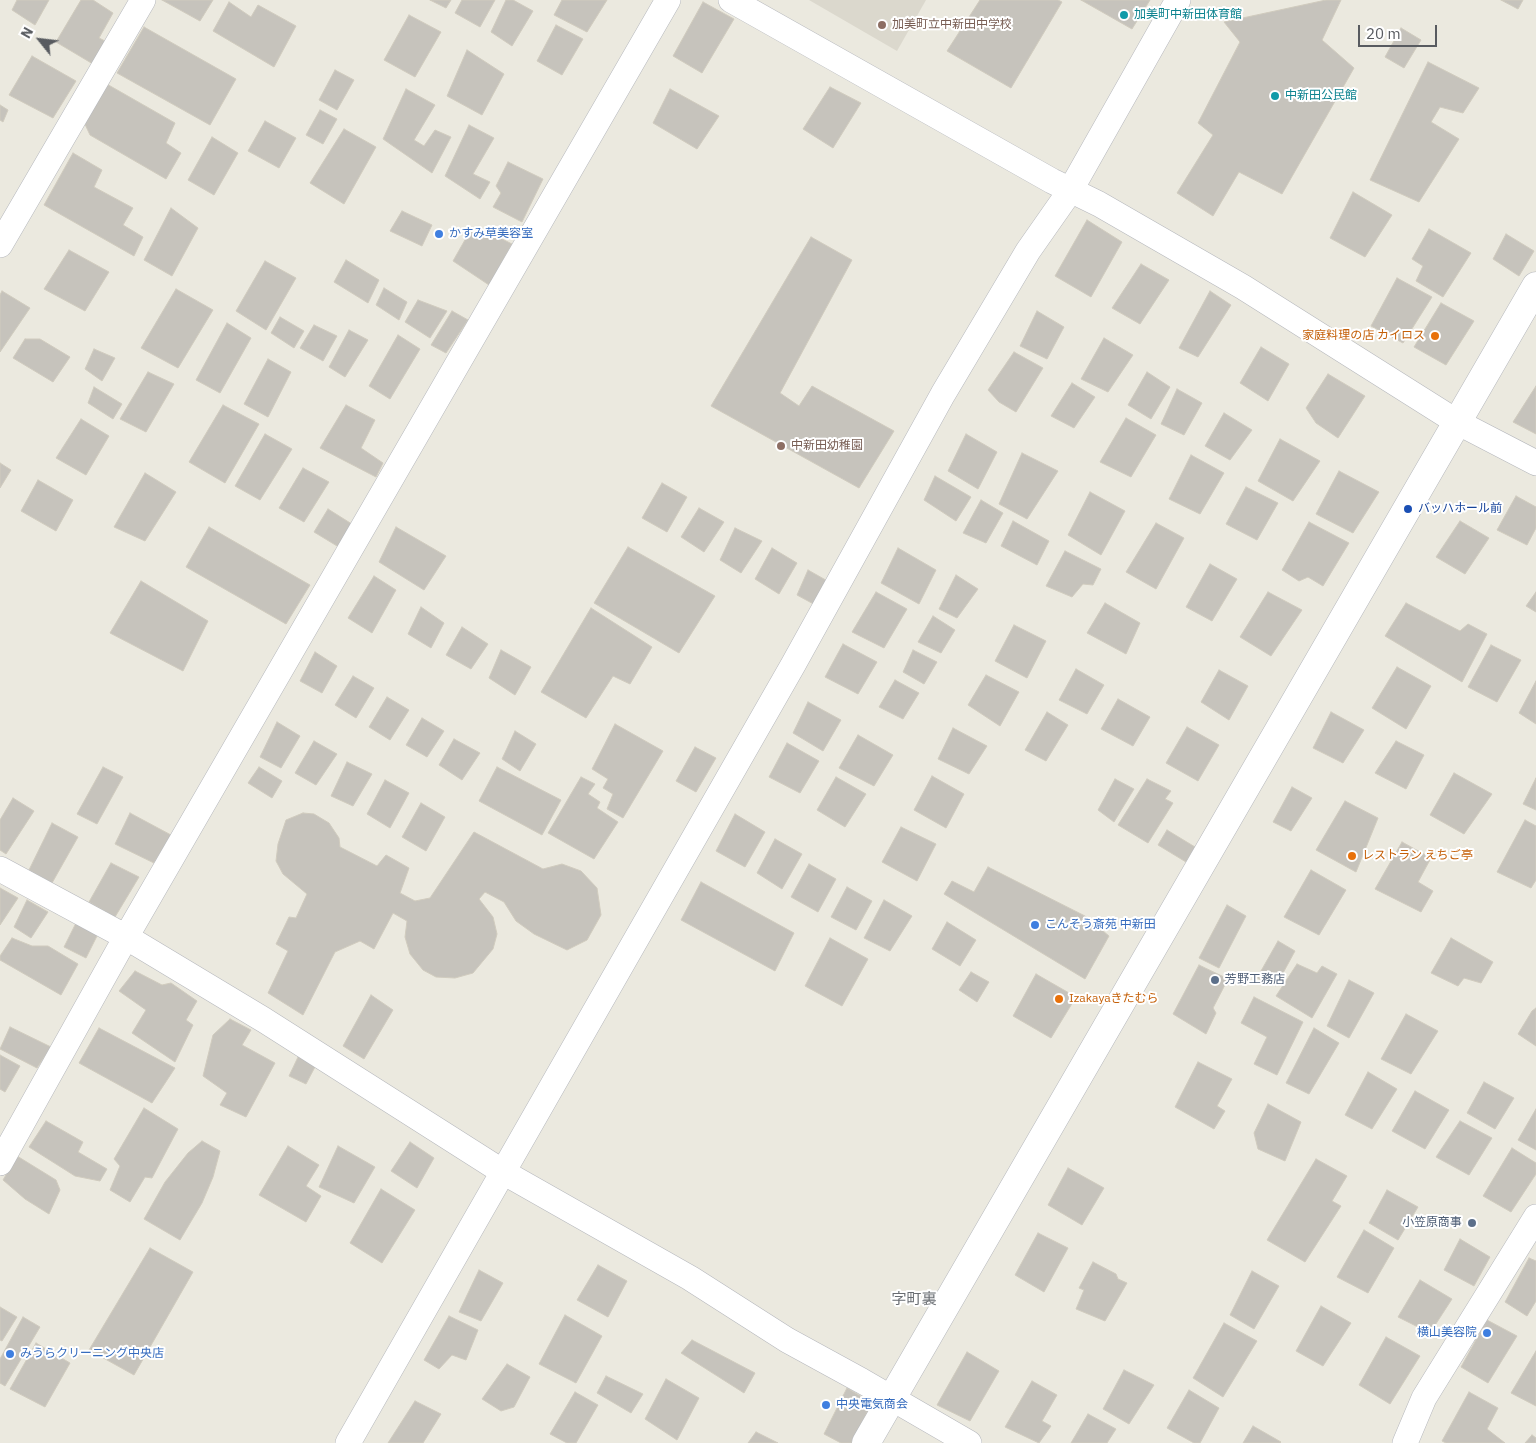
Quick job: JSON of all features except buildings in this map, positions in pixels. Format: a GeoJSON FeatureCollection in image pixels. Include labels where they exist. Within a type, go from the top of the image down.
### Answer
{"type":"FeatureCollection","features":[{"type":"Feature","properties":{"kind":"street"},"geometry":{"type":"LineString","coordinates":[[0,245],[142,0]]}},
{"type":"Feature","properties":{"kind":"street"},"geometry":{"type":"LineString","coordinates":[[0,1163],[126,937],[668,0]]}},
{"type":"Feature","properties":{"kind":"street"},"geometry":{"type":"LineString","coordinates":[[731,0],[1070,191],[1099,204],[1243,287],[1457,422],[1536,463]]}},
{"type":"Feature","properties":{"kind":"street"},"geometry":{"type":"LineString","coordinates":[[348,1443],[793,665],[943,394],[1028,251],[1070,191],[1178,0]]}},
{"type":"Feature","properties":{"kind":"street"},"geometry":{"type":"LineString","coordinates":[[866,1443],[1536,286]]}},
{"type":"Feature","properties":{"kind":"street"},"geometry":{"type":"LineString","coordinates":[[0,868],[126,937],[264,1020],[503,1172],[690,1278],[787,1340],[969,1443]]}},
{"type":"Feature","properties":{"kind":"street"},"geometry":{"type":"LineString","coordinates":[[1405,1443],[1424,1398],[1536,1216]]}},
{"type":"Feature","properties":{"kind":"shaded area","name":"加美町立中新田中学校"},"geometry":{"type":"Polygon","coordinates":[[[809,0],[926,0],[897,51],[809,0]]]}},
{"type":"Feature","properties":{"kind":"place","name":"加美町中新田体育館"},"geometry":{"type":"Point","coordinates":[1124,15]}},
{"type":"Feature","properties":{"kind":"place","name":"加美町立中新田中学校"},"geometry":{"type":"Point","coordinates":[882,25]}},
{"type":"Feature","properties":{"kind":"place","name":"中新田公民館"},"geometry":{"type":"Point","coordinates":[1275,96]}},
{"type":"Feature","properties":{"kind":"place","name":"かすみ草美容室"},"geometry":{"type":"Point","coordinates":[439,234]}},
{"type":"Feature","properties":{"kind":"place","name":"家庭料理の店 カイロス"},"geometry":{"type":"Point","coordinates":[1435,336]}},
{"type":"Feature","properties":{"kind":"place","name":"中新田幼稚園"},"geometry":{"type":"Point","coordinates":[781,446]}},
{"type":"Feature","properties":{"kind":"place","name":"バッハホール前"},"geometry":{"type":"Point","coordinates":[1408,509]}},
{"type":"Feature","properties":{"kind":"place","name":"レストラン えちご亭"},"geometry":{"type":"Point","coordinates":[1352,856]}},
{"type":"Feature","properties":{"kind":"place","name":"こんそう斎苑 中新田"},"geometry":{"type":"Point","coordinates":[1035,925]}},
{"type":"Feature","properties":{"kind":"place","name":"芳野工務店"},"geometry":{"type":"Point","coordinates":[1215,980]}},
{"type":"Feature","properties":{"kind":"place","name":"Izakayaきたむら"},"geometry":{"type":"Point","coordinates":[1059,999]}},
{"type":"Feature","properties":{"kind":"place","name":"小笠原商事"},"geometry":{"type":"Point","coordinates":[1472,1223]}},
{"type":"Feature","properties":{"kind":"place","name":"横山美容院"},"geometry":{"type":"Point","coordinates":[1487,1333]}},
{"type":"Feature","properties":{"kind":"place","name":"みうらクリーニング中央店"},"geometry":{"type":"Point","coordinates":[10,1354]}},
{"type":"Feature","properties":{"kind":"place","name":"中央電気商会"},"geometry":{"type":"Point","coordinates":[826,1405]}},
{"type":"Feature","properties":{"kind":"district","name":"字町裏"},"geometry":{"type":"Point","coordinates":[914,1300]}}]}
